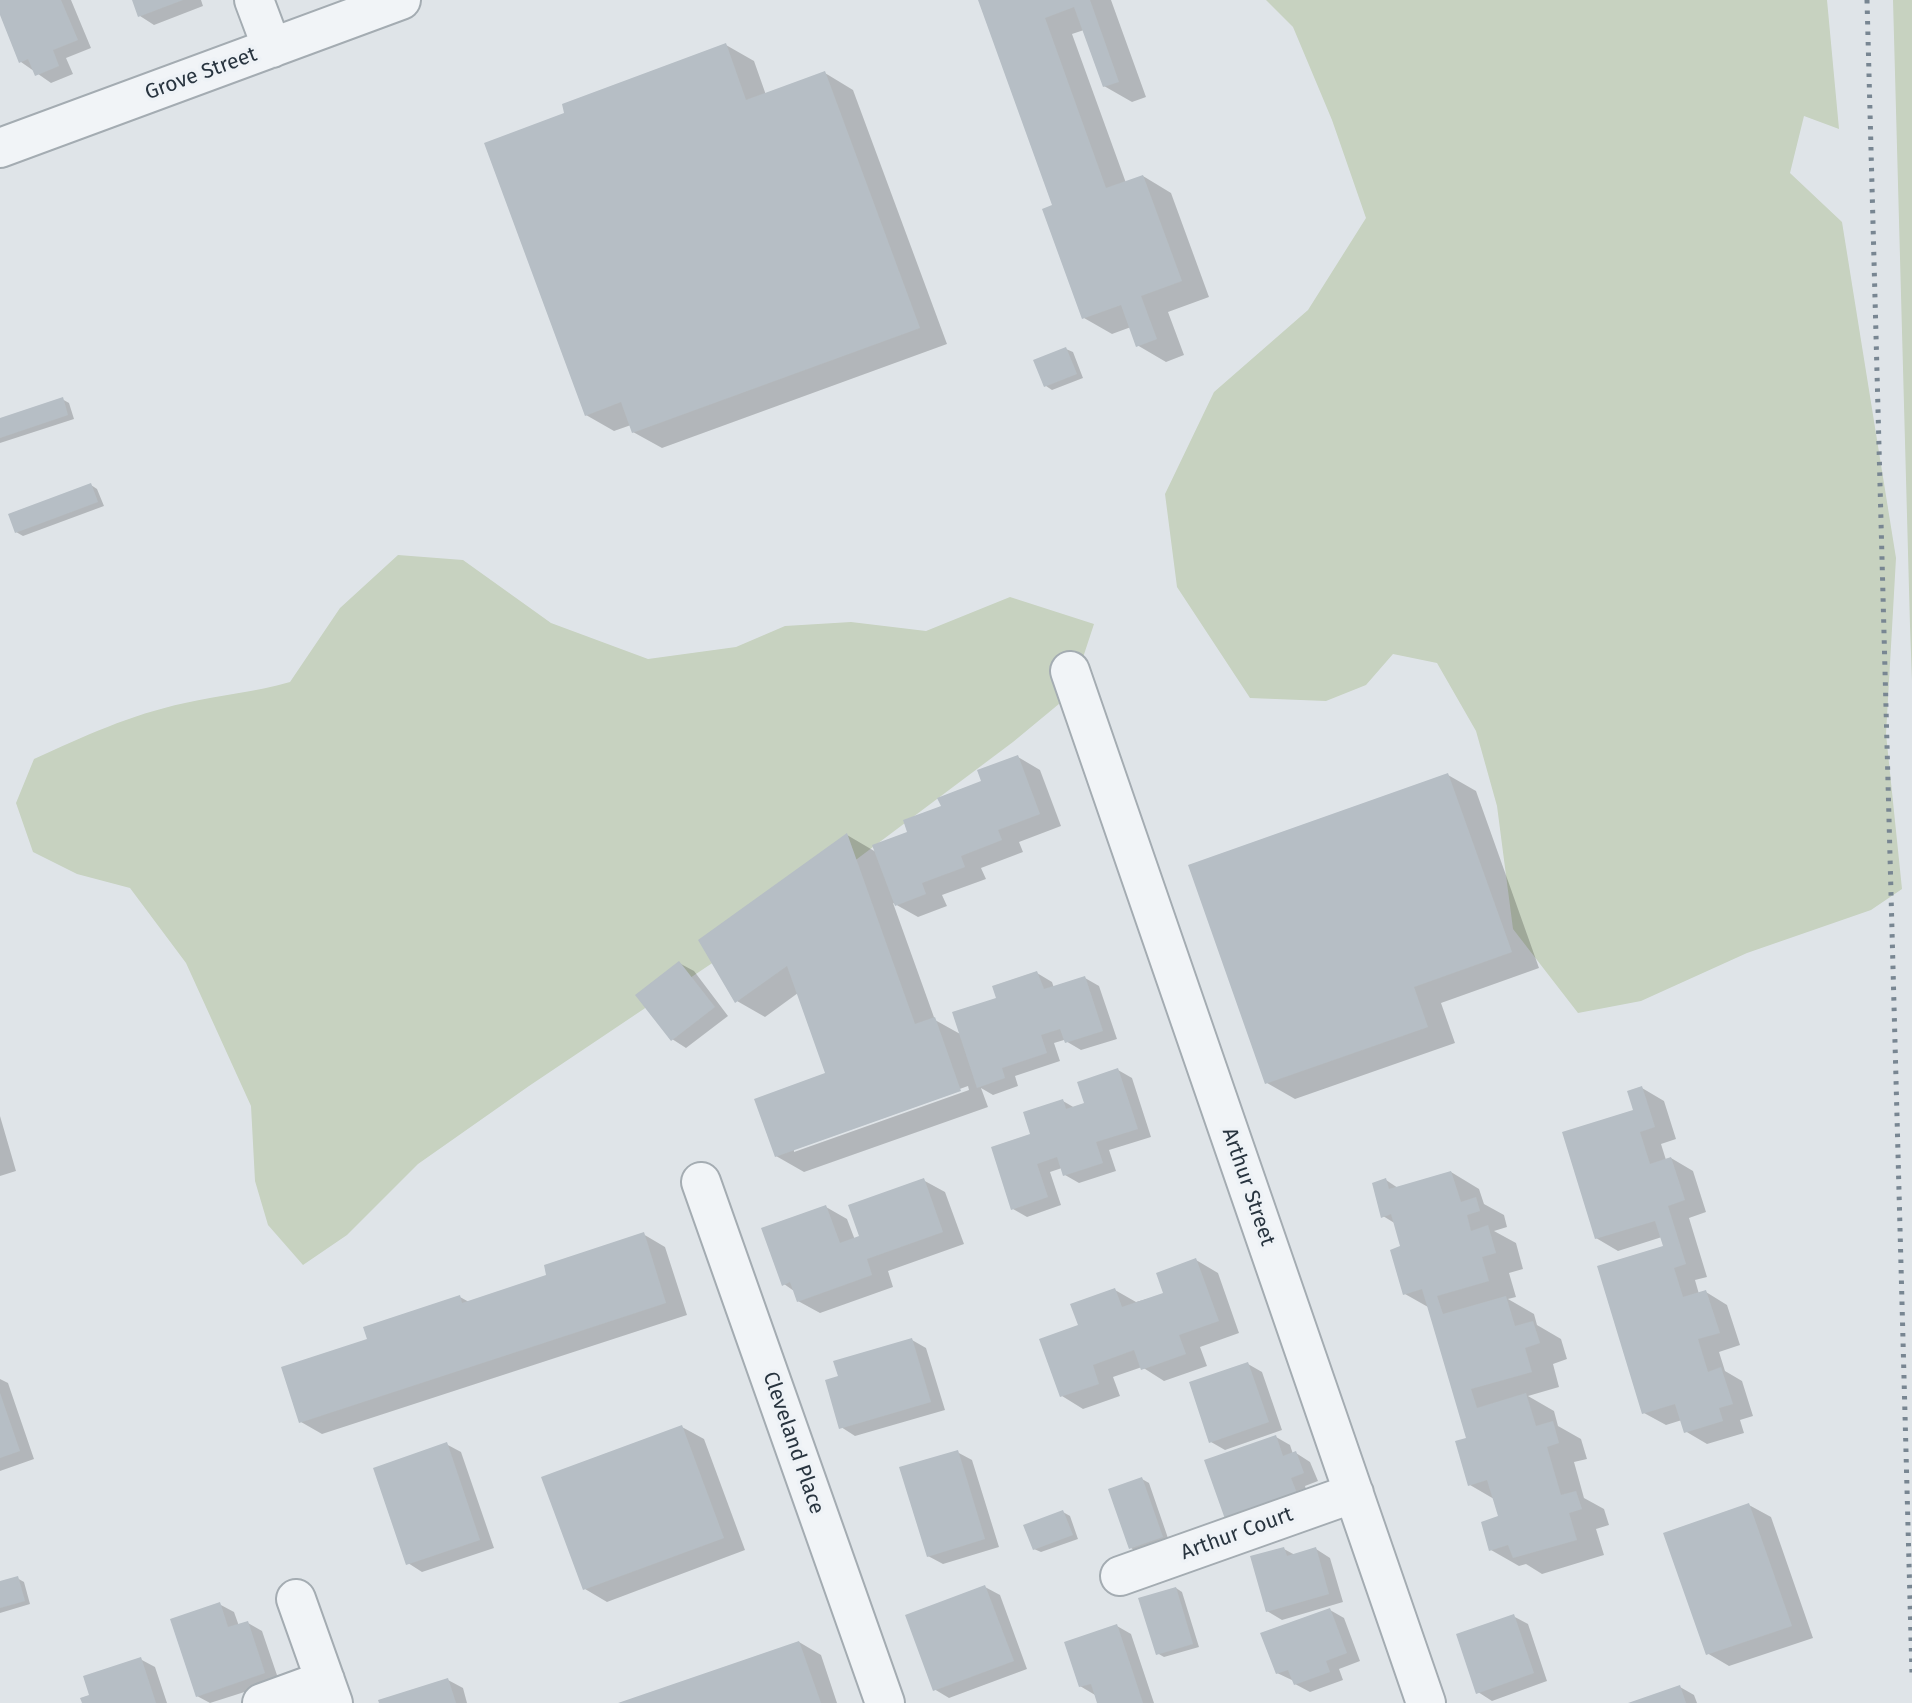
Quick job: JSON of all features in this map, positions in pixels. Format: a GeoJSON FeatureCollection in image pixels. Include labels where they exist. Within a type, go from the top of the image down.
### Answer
{"type":"FeatureCollection","features":[{"type":"Feature","properties":{"kind":"street"},"geometry":{"type":"LineString","coordinates":[[254,0],[272,48]]}},
{"type":"Feature","properties":{"kind":"street","name":"Grove Street"},"geometry":{"type":"LineString","coordinates":[[0,148],[401,0]]}},
{"type":"Feature","properties":{"kind":"street","name":"Arthur Street"},"geometry":{"type":"LineString","coordinates":[[1070,671],[1426,1703]]}},
{"type":"Feature","properties":{"kind":"street","name":"Cleveland Place"},"geometry":{"type":"LineString","coordinates":[[701,1182],[885,1703]]}},
{"type":"Feature","properties":{"kind":"street","name":"Arthur Court"},"geometry":{"type":"LineString","coordinates":[[1121,1576],[1354,1493]]}},
{"type":"Feature","properties":{"kind":"street"},"geometry":{"type":"LineString","coordinates":[[262,1703],[329,1692],[296,1599]]}},
{"type":"Feature","properties":{"kind":"green space"},"geometry":{"type":"Polygon","coordinates":[[[1266,0],[1827,0],[1839,129],[1804,116],[1790,173],[1842,222],[1896,558],[1886,734],[1902,889],[1871,910],[1747,953],[1641,1001],[1578,1013],[1513,929],[1497,806],[1476,731],[1437,663],[1393,654],[1366,685],[1326,701],[1250,698],[1177,587],[1165,494],[1214,392],[1308,310],[1366,218],[1332,120],[1293,27],[1266,0]]]}},
{"type":"Feature","properties":{"kind":"green space"},"geometry":{"type":"Polygon","coordinates":[[[1893,0],[1912,0],[1912,681],[1910,626],[1893,0]]]}},
{"type":"Feature","properties":{"kind":"green space"},"geometry":{"type":"Polygon","coordinates":[[[398,555],[463,560],[551,623],[648,659],[736,647],[785,626],[851,622],[926,631],[1010,597],[1094,624],[1071,694],[1013,742],[769,925],[418,1164],[347,1235],[303,1265],[268,1225],[255,1181],[251,1106],[186,963],[130,888],[77,874],[33,852],[16,803],[34,759],[71,742],[165,708],[290,682],[340,608],[398,555]]]}},
{"type":"Feature","properties":{"kind":"building"},"geometry":{"type":"Polygon","coordinates":[[[0,0],[61,0],[78,40],[53,50],[59,66],[35,76],[28,59],[19,63],[0,15],[0,0]]]}},
{"type":"Feature","properties":{"kind":"building"},"geometry":{"type":"Polygon","coordinates":[[[132,0],[183,0],[138,17],[132,0]]]}},
{"type":"Feature","properties":{"kind":"building"},"geometry":{"type":"Polygon","coordinates":[[[978,0],[1090,0],[1119,82],[1103,87],[1074,7],[1045,18],[1106,188],[1143,175],[1182,281],[1141,296],[1157,339],[1136,347],[1121,305],[1082,319],[1042,209],[1052,205],[978,0]]]}},
{"type":"Feature","properties":{"kind":"building"},"geometry":{"type":"Polygon","coordinates":[[[726,43],[746,100],[825,71],[920,328],[632,433],[621,402],[585,416],[484,143],[564,113],[562,104],[726,43]]]}},
{"type":"Feature","properties":{"kind":"building"},"geometry":{"type":"Polygon","coordinates":[[[1066,347],[1077,374],[1044,387],[1033,360],[1066,347]]]}},
{"type":"Feature","properties":{"kind":"building"},"geometry":{"type":"Polygon","coordinates":[[[63,397],[68,415],[0,438],[0,418],[63,397]]]}},
{"type":"Feature","properties":{"kind":"building"},"geometry":{"type":"Polygon","coordinates":[[[91,483],[98,502],[15,533],[8,514],[91,483]]]}},
{"type":"Feature","properties":{"kind":"building"},"geometry":{"type":"Polygon","coordinates":[[[1018,755],[1040,814],[998,830],[1002,840],[961,856],[965,867],[922,883],[926,894],[895,906],[872,845],[907,832],[903,820],[941,806],[937,798],[981,781],[977,770],[1018,755]]]}},
{"type":"Feature","properties":{"kind":"building"},"geometry":{"type":"Polygon","coordinates":[[[1448,773],[1512,952],[1414,987],[1428,1027],[1265,1084],[1188,865],[1448,773]]]}},
{"type":"Feature","properties":{"kind":"building"},"geometry":{"type":"Polygon","coordinates":[[[847,833],[915,1024],[935,1017],[961,1091],[775,1157],[754,1099],[825,1073],[787,966],[735,1003],[698,940],[847,833]]]}},
{"type":"Feature","properties":{"kind":"building"},"geometry":{"type":"Polygon","coordinates":[[[679,961],[715,1007],[671,1041],[635,995],[679,961]]]}},
{"type":"Feature","properties":{"kind":"building"},"geometry":{"type":"Polygon","coordinates":[[[1037,971],[1044,989],[1085,976],[1103,1031],[1065,1043],[1060,1029],[1041,1035],[1047,1053],[1002,1068],[1005,1078],[977,1088],[952,1012],[996,998],[992,986],[1037,971]]]}},
{"type":"Feature","properties":{"kind":"building"},"geometry":{"type":"Polygon","coordinates":[[[1118,1068],[1138,1129],[1096,1142],[1103,1163],[1063,1176],[1057,1157],[1037,1164],[1048,1197],[1011,1210],[991,1147],[1030,1134],[1023,1112],[1063,1099],[1066,1109],[1084,1103],[1077,1082],[1118,1068]]]}},
{"type":"Feature","properties":{"kind":"building"},"geometry":{"type":"Polygon","coordinates":[[[1642,1086],[1655,1127],[1640,1132],[1650,1164],[1671,1157],[1685,1200],[1668,1206],[1686,1264],[1674,1268],[1683,1297],[1706,1290],[1720,1333],[1698,1339],[1708,1372],[1721,1367],[1733,1404],[1719,1408],[1723,1421],[1684,1433],[1675,1404],[1642,1414],[1597,1266],[1663,1246],[1655,1221],[1595,1239],[1562,1132],[1633,1110],[1627,1091],[1642,1086]]]}},
{"type":"Feature","properties":{"kind":"building"},"geometry":{"type":"Polygon","coordinates":[[[1451,1171],[1461,1202],[1476,1197],[1480,1211],[1467,1215],[1471,1231],[1488,1225],[1496,1253],[1482,1257],[1489,1281],[1437,1296],[1443,1314],[1506,1296],[1515,1326],[1533,1321],[1540,1343],[1525,1348],[1532,1372],[1471,1389],[1477,1408],[1526,1393],[1536,1426],[1553,1421],[1559,1443],[1547,1447],[1561,1495],[1576,1491],[1582,1509],[1569,1513],[1577,1540],[1513,1558],[1508,1545],[1489,1551],[1481,1522],[1498,1516],[1487,1480],[1468,1486],[1455,1441],[1466,1438],[1422,1289],[1403,1295],[1390,1250],[1400,1246],[1391,1214],[1381,1218],[1372,1183],[1386,1178],[1389,1189],[1451,1171]]]}},
{"type":"Feature","properties":{"kind":"building"},"geometry":{"type":"Polygon","coordinates":[[[924,1178],[943,1232],[867,1259],[872,1275],[797,1302],[790,1282],[782,1286],[761,1228],[826,1205],[840,1243],[859,1236],[848,1205],[924,1178]]]}},
{"type":"Feature","properties":{"kind":"building"},"geometry":{"type":"Polygon","coordinates":[[[644,1232],[666,1303],[299,1423],[281,1367],[367,1339],[363,1327],[460,1295],[462,1303],[546,1275],[544,1265],[644,1232]]]}},
{"type":"Feature","properties":{"kind":"building"},"geometry":{"type":"Polygon","coordinates":[[[1196,1258],[1219,1321],[1179,1335],[1186,1354],[1141,1370],[1134,1350],[1093,1365],[1099,1384],[1060,1397],[1039,1339],[1078,1325],[1070,1304],[1115,1288],[1122,1307],[1163,1293],[1156,1273],[1196,1258]]]}},
{"type":"Feature","properties":{"kind":"building"},"geometry":{"type":"Polygon","coordinates":[[[912,1338],[931,1402],[839,1429],[825,1380],[838,1376],[833,1361],[912,1338]]]}},
{"type":"Feature","properties":{"kind":"building"},"geometry":{"type":"Polygon","coordinates":[[[1248,1362],[1269,1422],[1209,1443],[1189,1382],[1248,1362]]]}},
{"type":"Feature","properties":{"kind":"building"},"geometry":{"type":"Polygon","coordinates":[[[0,1393],[20,1451],[0,1458],[0,1393]]]}},
{"type":"Feature","properties":{"kind":"building"},"geometry":{"type":"Polygon","coordinates":[[[682,1425],[724,1538],[583,1590],[541,1477],[682,1425]]]}},
{"type":"Feature","properties":{"kind":"building"},"geometry":{"type":"Polygon","coordinates":[[[1276,1435],[1283,1456],[1296,1451],[1304,1473],[1291,1478],[1297,1493],[1225,1519],[1204,1460],[1276,1435]]]}},
{"type":"Feature","properties":{"kind":"building"},"geometry":{"type":"Polygon","coordinates":[[[447,1442],[480,1540],[406,1565],[373,1468],[447,1442]]]}},
{"type":"Feature","properties":{"kind":"building"},"geometry":{"type":"Polygon","coordinates":[[[958,1450],[985,1539],[927,1557],[899,1467],[958,1450]]]}},
{"type":"Feature","properties":{"kind":"building"},"geometry":{"type":"Polygon","coordinates":[[[1142,1477],[1163,1537],[1129,1549],[1108,1489],[1142,1477]]]}},
{"type":"Feature","properties":{"kind":"building"},"geometry":{"type":"Polygon","coordinates":[[[1749,1503],[1792,1626],[1706,1655],[1663,1533],[1749,1503]]]}},
{"type":"Feature","properties":{"kind":"building"},"geometry":{"type":"Polygon","coordinates":[[[1063,1510],[1073,1535],[1033,1550],[1023,1525],[1063,1510]]]}},
{"type":"Feature","properties":{"kind":"building"},"geometry":{"type":"Polygon","coordinates":[[[1284,1547],[1287,1556],[1316,1547],[1329,1594],[1266,1612],[1250,1556],[1284,1547]]]}},
{"type":"Feature","properties":{"kind":"building"},"geometry":{"type":"Polygon","coordinates":[[[18,1576],[25,1601],[0,1608],[0,1581],[18,1576]]]}},
{"type":"Feature","properties":{"kind":"building"},"geometry":{"type":"Polygon","coordinates":[[[985,1585],[1014,1661],[933,1691],[905,1615],[985,1585]]]}},
{"type":"Feature","properties":{"kind":"building"},"geometry":{"type":"Polygon","coordinates":[[[1176,1587],[1193,1644],[1156,1655],[1138,1598],[1176,1587]]]}},
{"type":"Feature","properties":{"kind":"building"},"geometry":{"type":"Polygon","coordinates":[[[220,1602],[228,1627],[248,1621],[265,1673],[196,1697],[170,1619],[220,1602]]]}},
{"type":"Feature","properties":{"kind":"building"},"geometry":{"type":"Polygon","coordinates":[[[1330,1608],[1347,1653],[1326,1661],[1330,1672],[1294,1685],[1288,1670],[1276,1674],[1260,1633],[1330,1608]]]}},
{"type":"Feature","properties":{"kind":"building"},"geometry":{"type":"Polygon","coordinates":[[[1514,1614],[1534,1673],[1476,1694],[1456,1634],[1514,1614]]]}},
{"type":"Feature","properties":{"kind":"building"},"geometry":{"type":"Polygon","coordinates":[[[1117,1624],[1143,1703],[1097,1703],[1091,1684],[1079,1687],[1064,1642],[1117,1624]]]}},
{"type":"Feature","properties":{"kind":"building"},"geometry":{"type":"Polygon","coordinates":[[[799,1641],[821,1703],[618,1703],[799,1641]]]}},
{"type":"Feature","properties":{"kind":"building"},"geometry":{"type":"Polygon","coordinates":[[[141,1657],[156,1703],[82,1703],[80,1698],[89,1695],[83,1676],[141,1657]]]}},
{"type":"Feature","properties":{"kind":"building"},"geometry":{"type":"Polygon","coordinates":[[[448,1678],[456,1703],[379,1703],[378,1700],[448,1678]]]}},
{"type":"Feature","properties":{"kind":"building"},"geometry":{"type":"Polygon","coordinates":[[[1680,1685],[1686,1703],[1628,1703],[1680,1685]]]}},
{"type":"Feature","properties":{"kind":"railway"},"geometry":{"type":"LineString","coordinates":[[1867,0],[1912,1675]]}}]}
